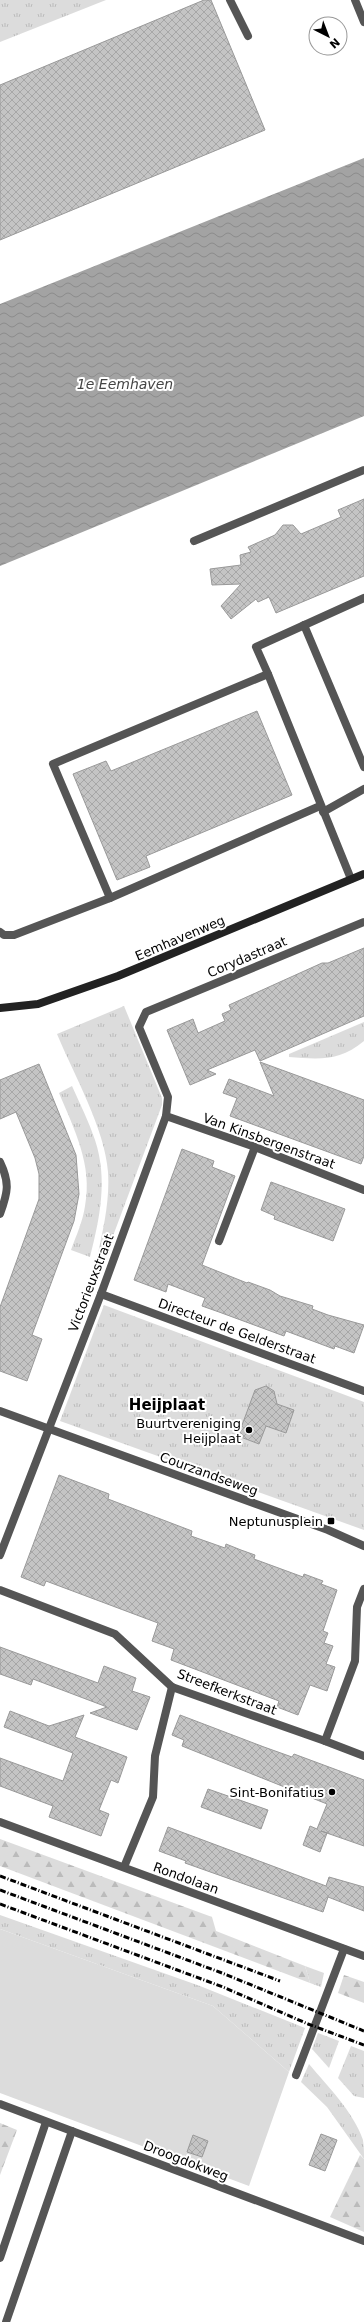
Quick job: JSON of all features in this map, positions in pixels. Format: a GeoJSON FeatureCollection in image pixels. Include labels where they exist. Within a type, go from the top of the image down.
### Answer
{"type":"FeatureCollection","features":[{"type":"Feature","properties":{"kind":"street"},"geometry":{"type":"LineString","coordinates":[[230,0],[248,36]]}},
{"type":"Feature","properties":{"kind":"street"},"geometry":{"type":"LineString","coordinates":[[356,0],[364,22]]}},
{"type":"Feature","properties":{"kind":"street"},"geometry":{"type":"LineString","coordinates":[[194,541],[364,470]]}},
{"type":"Feature","properties":{"kind":"street"},"geometry":{"type":"LineString","coordinates":[[351,879],[256,647],[364,598]]}},
{"type":"Feature","properties":{"kind":"street"},"geometry":{"type":"LineString","coordinates":[[304,624],[364,767]]}},
{"type":"Feature","properties":{"kind":"street"},"geometry":{"type":"LineString","coordinates":[[110,898],[53,764],[268,674]]}},
{"type":"Feature","properties":{"kind":"street"},"geometry":{"type":"LineString","coordinates":[[0,932],[4,935],[14,935],[110,898],[322,809],[364,789]]}},
{"type":"Feature","properties":{"kind":"street","name":"Eemhavenweg"},"geometry":{"type":"LineString","coordinates":[[0,1008],[38,1004],[118,976],[364,874]]}},
{"type":"Feature","properties":{"kind":"street","name":"Corydastraat"},"geometry":{"type":"LineString","coordinates":[[142,1018],[146,1012],[364,922]]}},
{"type":"Feature","properties":{"kind":"street","name":"Victorieuxstraat"},"geometry":{"type":"LineString","coordinates":[[0,1555],[100,1294],[166,1116],[168,1097],[138,1027],[142,1018]]}},
{"type":"Feature","properties":{"kind":"street","name":"Van Kinsbergenstraat"},"geometry":{"type":"LineString","coordinates":[[166,1116],[254,1147],[364,1190]]}},
{"type":"Feature","properties":{"kind":"street"},"geometry":{"type":"LineString","coordinates":[[219,1241],[254,1147]]}},
{"type":"Feature","properties":{"kind":"street"},"geometry":{"type":"LineString","coordinates":[[0,1162],[8,1184],[6,1197],[0,1214]]}},
{"type":"Feature","properties":{"kind":"street","name":"Directeur de Gelderstraat"},"geometry":{"type":"LineString","coordinates":[[100,1294],[364,1391]]}},
{"type":"Feature","properties":{"kind":"street","name":"Courzandseweg"},"geometry":{"type":"LineString","coordinates":[[0,1411],[328,1530],[364,1546]]}},
{"type":"Feature","properties":{"kind":"street"},"geometry":{"type":"LineString","coordinates":[[325,1741],[355,1661],[357,1607],[364,1589]]}},
{"type":"Feature","properties":{"kind":"street","name":"Streefkerkstraat"},"geometry":{"type":"LineString","coordinates":[[0,1590],[115,1634],[172,1687],[364,1756]]}},
{"type":"Feature","properties":{"kind":"street"},"geometry":{"type":"LineString","coordinates":[[124,1867],[153,1797],[155,1756],[172,1687]]}},
{"type":"Feature","properties":{"kind":"street","name":"Rondolaan"},"geometry":{"type":"LineString","coordinates":[[0,1822],[364,1956]]}},
{"type":"Feature","properties":{"kind":"street"},"geometry":{"type":"LineString","coordinates":[[296,2074],[344,1949]]}},
{"type":"Feature","properties":{"kind":"street","name":"Droogdokweg"},"geometry":{"type":"LineString","coordinates":[[0,2104],[364,2241]]}},
{"type":"Feature","properties":{"kind":"street"},"geometry":{"type":"LineString","coordinates":[[0,2258],[46,2122]]}},
{"type":"Feature","properties":{"kind":"street"},"geometry":{"type":"LineString","coordinates":[[6,2322],[72,2131]]}},
{"type":"Feature","properties":{"kind":"green space"},"geometry":{"type":"Polygon","coordinates":[[[0,0],[106,0],[0,42],[0,0]]]}},
{"type":"Feature","properties":{"kind":"green space"},"geometry":{"type":"Polygon","coordinates":[[[124,1006],[162,1098],[162,1105],[104,1260],[97,1258],[106,1215],[108,1194],[106,1155],[88,1102],[57,1034],[124,1006]]]}},
{"type":"Feature","properties":{"kind":"green space"},"geometry":{"type":"Polygon","coordinates":[[[364,1022],[364,1041],[346,1053],[328,1058],[289,1057],[289,1054],[364,1022]]]}},
{"type":"Feature","properties":{"kind":"green space"},"geometry":{"type":"Polygon","coordinates":[[[72,1086],[95,1140],[101,1169],[101,1198],[97,1228],[90,1257],[71,1250],[83,1217],[87,1191],[81,1148],[59,1093],[72,1086]]]}},
{"type":"Feature","properties":{"kind":"green space"},"geometry":{"type":"Polygon","coordinates":[[[104,1305],[364,1402],[364,1530],[60,1421],[104,1305]]]}},
{"type":"Feature","properties":{"kind":"green space"},"geometry":{"type":"Polygon","coordinates":[[[0,1839],[212,1917],[216,1931],[305,1966],[310,1983],[0,1866],[0,1839]]]}},
{"type":"Feature","properties":{"kind":"green space"},"geometry":{"type":"Polygon","coordinates":[[[0,1915],[200,1986],[305,2028],[289,2072],[213,2006],[0,1929],[0,1915]]]}},
{"type":"Feature","properties":{"kind":"green space"},"geometry":{"type":"Polygon","coordinates":[[[0,1929],[213,2006],[289,2072],[249,2186],[0,2093],[0,1929]]]}},
{"type":"Feature","properties":{"kind":"green space"},"geometry":{"type":"Polygon","coordinates":[[[305,1966],[324,1973],[321,1987],[310,1983],[305,1966]]]}},
{"type":"Feature","properties":{"kind":"green space"},"geometry":{"type":"Polygon","coordinates":[[[344,1975],[364,1982],[364,2003],[338,1993],[344,1975]]]}},
{"type":"Feature","properties":{"kind":"green space"},"geometry":{"type":"Polygon","coordinates":[[[318,2033],[339,2041],[329,2068],[312,2049],[318,2033]]]}},
{"type":"Feature","properties":{"kind":"green space"},"geometry":{"type":"Polygon","coordinates":[[[351,2046],[364,2051],[364,2098],[354,2096],[338,2078],[351,2046]]]}},
{"type":"Feature","properties":{"kind":"green space"},"geometry":{"type":"Polygon","coordinates":[[[309,2064],[347,2109],[359,2129],[363,2140],[364,2159],[327,2107],[301,2082],[309,2064]]]}},
{"type":"Feature","properties":{"kind":"green space"},"geometry":{"type":"Polygon","coordinates":[[[0,2123],[17,2130],[0,2175],[0,2123]]]}},
{"type":"Feature","properties":{"kind":"green space"},"geometry":{"type":"Polygon","coordinates":[[[360,2155],[364,2159],[364,2232],[330,2217],[360,2155]]]}},
{"type":"Feature","properties":{"kind":"water","name":"1e Eemhaven"},"geometry":{"type":"Polygon","coordinates":[[[364,158],[364,416],[0,566],[0,304],[364,158]]]}},
{"type":"Feature","properties":{"kind":"building"},"geometry":{"type":"Polygon","coordinates":[[[204,0],[211,0],[265,130],[0,240],[0,85],[204,0]]]}},
{"type":"Feature","properties":{"kind":"building"},"geometry":{"type":"Polygon","coordinates":[[[364,499],[364,576],[276,613],[269,597],[258,602],[256,599],[231,619],[221,606],[241,584],[212,585],[210,569],[241,565],[240,555],[251,552],[248,547],[275,535],[283,525],[293,525],[301,534],[341,517],[338,510],[364,499]]]}},
{"type":"Feature","properties":{"kind":"building"},"geometry":{"type":"Polygon","coordinates":[[[257,711],[292,795],[146,856],[150,867],[117,880],[73,774],[106,761],[111,771],[257,711]]]}},
{"type":"Feature","properties":{"kind":"building"},"geometry":{"type":"Polygon","coordinates":[[[364,948],[364,1016],[260,1061],[255,1050],[207,1070],[216,1074],[190,1085],[167,1030],[193,1019],[198,1033],[225,1021],[222,1014],[231,1010],[229,1005],[322,963],[328,963],[364,948]]]}},
{"type":"Feature","properties":{"kind":"building"},"geometry":{"type":"Polygon","coordinates":[[[260,1062],[364,1100],[364,1156],[361,1164],[230,1116],[237,1098],[223,1093],[229,1079],[274,1096],[260,1062]]]}},
{"type":"Feature","properties":{"kind":"building"},"geometry":{"type":"Polygon","coordinates":[[[39,1064],[76,1155],[79,1194],[74,1221],[32,1335],[42,1339],[27,1381],[0,1371],[0,1307],[39,1199],[39,1174],[35,1158],[16,1112],[0,1119],[0,1080],[39,1064]]]}},
{"type":"Feature","properties":{"kind":"building"},"geometry":{"type":"Polygon","coordinates":[[[182,1149],[214,1161],[212,1167],[235,1176],[202,1265],[247,1283],[248,1282],[270,1290],[280,1296],[313,1306],[312,1309],[328,1315],[364,1325],[354,1353],[335,1346],[334,1349],[286,1331],[284,1336],[202,1306],[205,1298],[168,1284],[166,1292],[134,1280],[182,1149]]]}},
{"type":"Feature","properties":{"kind":"building"},"geometry":{"type":"Polygon","coordinates":[[[271,1182],[345,1209],[333,1241],[274,1219],[275,1216],[261,1210],[271,1182]]]}},
{"type":"Feature","properties":{"kind":"building"},"geometry":{"type":"Polygon","coordinates":[[[266,1386],[274,1391],[277,1404],[294,1410],[286,1433],[266,1426],[259,1444],[238,1436],[255,1390],[266,1386]]]}},
{"type":"Feature","properties":{"kind":"building"},"geometry":{"type":"Polygon","coordinates":[[[59,1475],[109,1494],[108,1499],[192,1531],[191,1536],[225,1548],[226,1544],[255,1555],[254,1559],[303,1577],[304,1574],[323,1581],[321,1584],[337,1590],[323,1631],[328,1633],[324,1643],[333,1646],[326,1664],[335,1667],[327,1691],[310,1685],[298,1715],[277,1707],[279,1701],[171,1660],[174,1649],[152,1641],[158,1623],[46,1581],[44,1586],[21,1577],[59,1475]]]}},
{"type":"Feature","properties":{"kind":"building"},"geometry":{"type":"Polygon","coordinates":[[[0,1647],[98,1683],[104,1666],[136,1678],[132,1691],[150,1697],[137,1730],[90,1713],[107,1707],[33,1679],[31,1685],[0,1674],[0,1647]]]}},
{"type":"Feature","properties":{"kind":"building"},"geometry":{"type":"Polygon","coordinates":[[[10,1711],[49,1726],[84,1715],[75,1737],[127,1757],[118,1783],[111,1780],[99,1810],[109,1814],[101,1836],[49,1817],[53,1806],[0,1786],[0,1758],[63,1781],[73,1753],[4,1727],[10,1711]]]}},
{"type":"Feature","properties":{"kind":"building"},"geometry":{"type":"Polygon","coordinates":[[[180,1715],[292,1757],[294,1754],[364,1780],[364,1846],[327,1833],[320,1852],[303,1845],[310,1826],[317,1829],[327,1804],[182,1746],[184,1740],[172,1735],[180,1715]]]}},
{"type":"Feature","properties":{"kind":"building"},"geometry":{"type":"Polygon","coordinates":[[[208,1789],[268,1810],[261,1829],[201,1807],[208,1789]]]}},
{"type":"Feature","properties":{"kind":"building"},"geometry":{"type":"Polygon","coordinates":[[[168,1827],[326,1886],[329,1877],[364,1887],[364,1911],[328,1897],[323,1912],[185,1863],[186,1861],[159,1851],[168,1827]]]}},
{"type":"Feature","properties":{"kind":"building"},"geometry":{"type":"Polygon","coordinates":[[[321,2134],[337,2140],[325,2171],[309,2165],[321,2134]]]}},
{"type":"Feature","properties":{"kind":"building"},"geometry":{"type":"Polygon","coordinates":[[[193,2135],[208,2141],[202,2157],[187,2152],[193,2135]]]}},
{"type":"Feature","properties":{"kind":"railway"},"geometry":{"type":"LineString","coordinates":[[0,1876],[280,1981]]}},
{"type":"Feature","properties":{"kind":"railway"},"geometry":{"type":"LineString","coordinates":[[0,1890],[222,1973],[364,2031]]}},
{"type":"Feature","properties":{"kind":"railway"},"geometry":{"type":"LineString","coordinates":[[0,1904],[223,1987],[308,2024],[364,2045]]}},
{"type":"Feature","properties":{"kind":"place","name":"Buurtvereniging Heijplaat"},"geometry":{"type":"Point","coordinates":[249,1430]}},
{"type":"Feature","properties":{"kind":"place","name":"Neptunusplein"},"geometry":{"type":"Point","coordinates":[331,1521]}},
{"type":"Feature","properties":{"kind":"place","name":"Sint-Bonifatius"},"geometry":{"type":"Point","coordinates":[332,1792]}},
{"type":"Feature","properties":{"kind":"district","name":"Heijplaat"},"geometry":{"type":"Point","coordinates":[167,1405]}}]}
